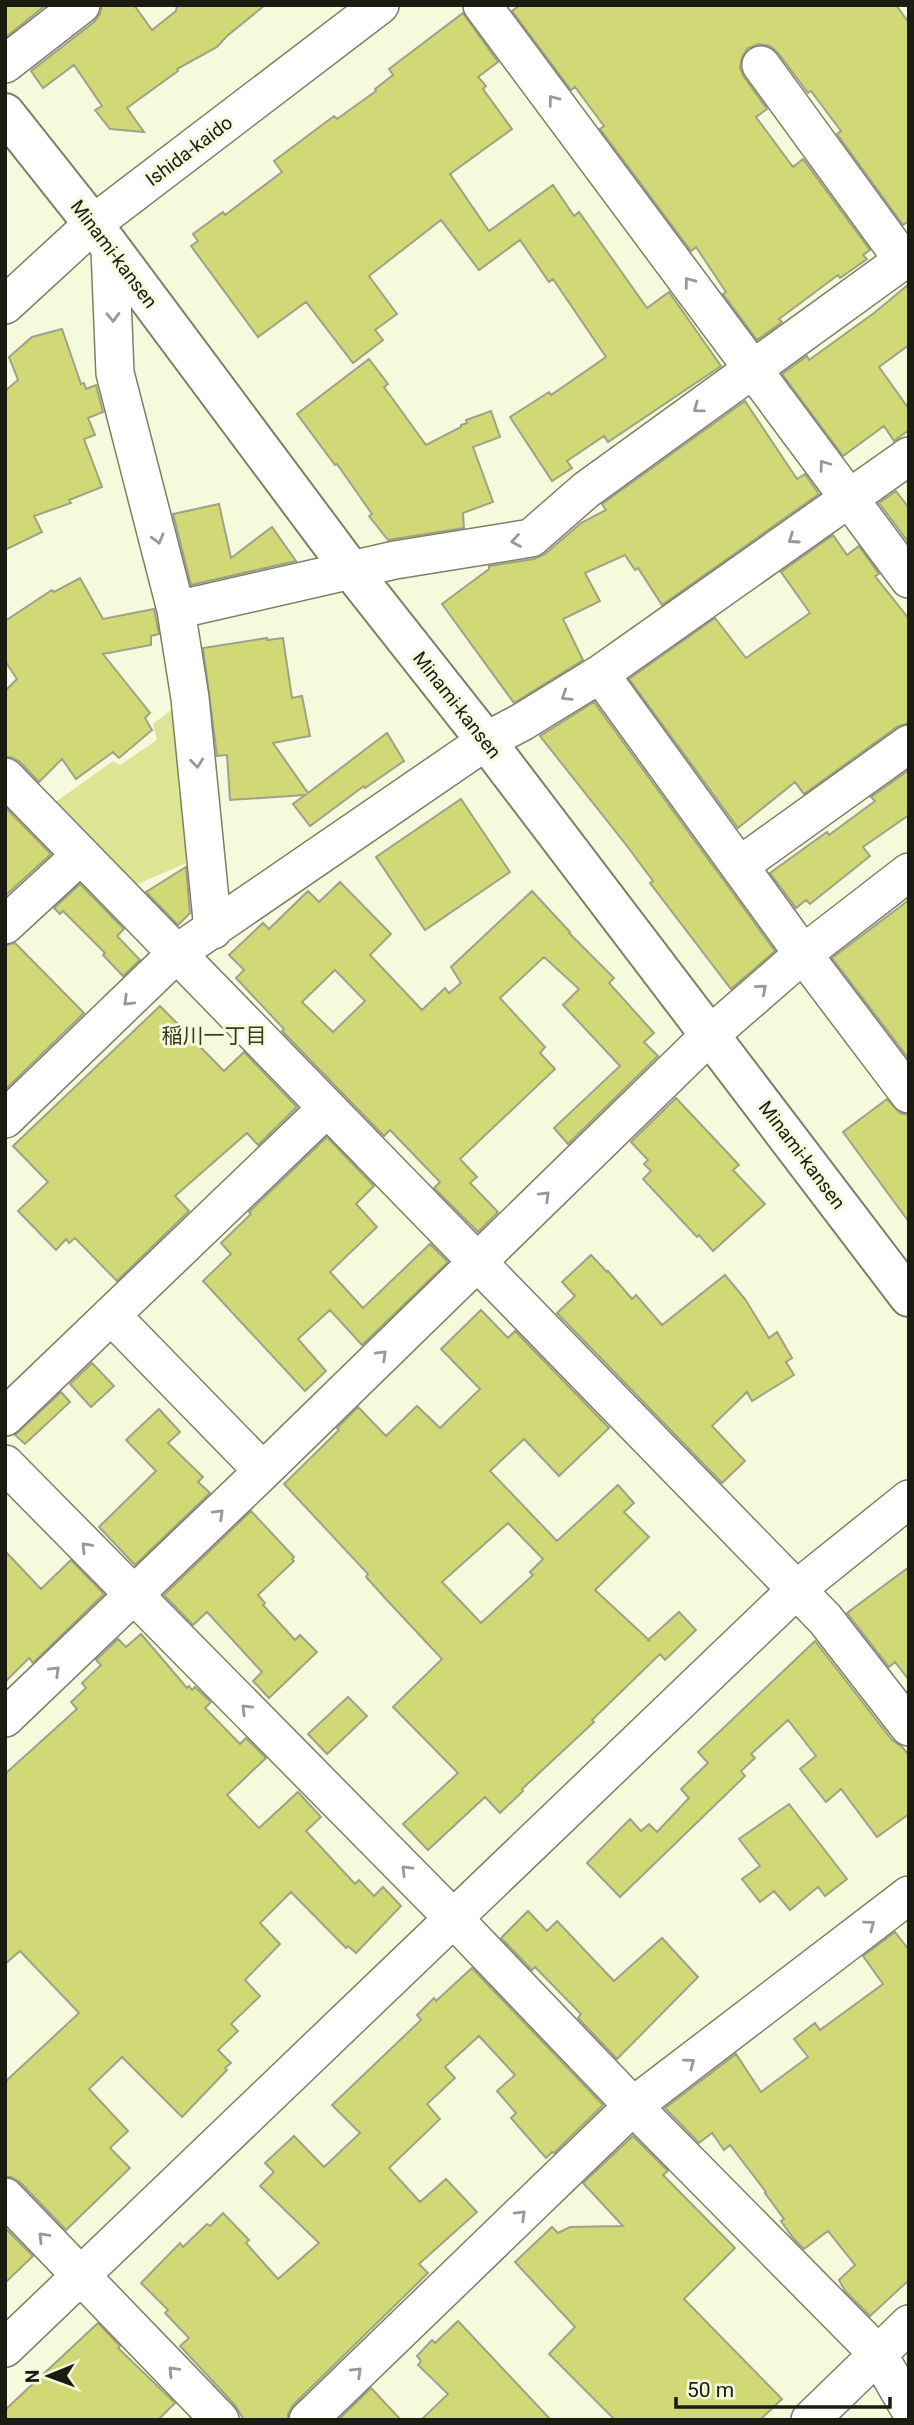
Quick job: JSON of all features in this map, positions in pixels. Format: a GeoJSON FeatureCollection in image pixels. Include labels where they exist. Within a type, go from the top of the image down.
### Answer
{"type":"FeatureCollection","features":[{"type":"Feature","properties":{"kind":"main road","name":"Minami-kansen"},"geometry":{"type":"LineString","coordinates":[[5,113],[102,237],[351,569],[711,1034],[909,1297]]}},
{"type":"Feature","properties":{"kind":"street"},"geometry":{"type":"LineString","coordinates":[[5,64],[81,5]]}},
{"type":"Feature","properties":{"kind":"street","name":"Ishida-kaido"},"geometry":{"type":"LineString","coordinates":[[5,305],[102,237],[380,5]]}},
{"type":"Feature","properties":{"kind":"street"},"geometry":{"type":"LineString","coordinates":[[482,5],[909,579]]}},
{"type":"Feature","properties":{"kind":"street"},"geometry":{"type":"LineString","coordinates":[[176,610],[395,560],[531,538],[586,490],[906,258],[761,65]]}},
{"type":"Feature","properties":{"kind":"street"},"geometry":{"type":"LineString","coordinates":[[102,237],[115,373],[176,610],[190,698],[213,930]]}},
{"type":"Feature","properties":{"kind":"street"},"geometry":{"type":"LineString","coordinates":[[5,1119],[177,953],[486,741],[600,674],[909,456]]}},
{"type":"Feature","properties":{"kind":"street"},"geometry":{"type":"LineString","coordinates":[[600,674],[803,954],[909,1094]]}},
{"type":"Feature","properties":{"kind":"street"},"geometry":{"type":"LineString","coordinates":[[739,866],[909,744]]}},
{"type":"Feature","properties":{"kind":"street"},"geometry":{"type":"LineString","coordinates":[[5,777],[825,1619],[909,1727]]}},
{"type":"Feature","properties":{"kind":"street"},"geometry":{"type":"LineString","coordinates":[[5,925],[81,855]]}},
{"type":"Feature","properties":{"kind":"street"},"geometry":{"type":"LineString","coordinates":[[5,1718],[134,1596],[711,1034],[803,954],[909,872]]}},
{"type":"Feature","properties":{"kind":"street"},"geometry":{"type":"LineString","coordinates":[[5,1417],[327,1108]]}},
{"type":"Feature","properties":{"kind":"street"},"geometry":{"type":"LineString","coordinates":[[111,1315],[262,1471]]}},
{"type":"Feature","properties":{"kind":"street"},"geometry":{"type":"LineString","coordinates":[[5,1464],[878,2354],[909,2408]]}},
{"type":"Feature","properties":{"kind":"street"},"geometry":{"type":"LineString","coordinates":[[5,2348],[797,1590],[909,1499]]}},
{"type":"Feature","properties":{"kind":"street"},"geometry":{"type":"LineString","coordinates":[[308,2420],[634,2106],[909,1895]]}},
{"type":"Feature","properties":{"kind":"street"},"geometry":{"type":"LineString","coordinates":[[5,2197],[220,2420]]}},
{"type":"Feature","properties":{"kind":"street"},"geometry":{"type":"LineString","coordinates":[[810,2420],[909,2324]]}},
{"type":"Feature","properties":{"kind":"green space"},"geometry":{"type":"Polygon","coordinates":[[[179,704],[196,859],[135,885],[50,806],[113,761],[120,765],[157,740],[153,724],[179,704]]]}},
{"type":"Feature","properties":{"kind":"building"},"geometry":{"type":"Polygon","coordinates":[[[5,5],[46,5],[6,37],[5,5]]]}},
{"type":"Feature","properties":{"kind":"building"},"geometry":{"type":"Polygon","coordinates":[[[102,5],[134,5],[152,30],[176,11],[177,5],[265,5],[217,47],[177,69],[178,71],[127,108],[144,132],[110,129],[95,110],[102,106],[74,65],[43,88],[31,71],[94,22],[102,5]]]}},
{"type":"Feature","properties":{"kind":"building"},"geometry":{"type":"Polygon","coordinates":[[[520,5],[896,5],[909,23],[909,221],[903,225],[837,134],[841,131],[778,53],[770,46],[759,44],[748,48],[742,57],[740,68],[767,109],[756,117],[793,167],[803,159],[870,250],[863,255],[867,259],[840,278],[838,275],[779,319],[782,322],[757,340],[723,294],[726,292],[696,247],[691,251],[600,129],[604,126],[575,87],[571,90],[512,11],[520,5]]]}},
{"type":"Feature","properties":{"kind":"building"},"geometry":{"type":"Polygon","coordinates":[[[463,13],[498,62],[478,77],[486,86],[483,89],[512,129],[450,174],[489,231],[553,185],[574,216],[579,212],[647,308],[669,292],[721,366],[608,442],[604,436],[567,461],[572,468],[552,481],[510,417],[549,392],[551,395],[606,357],[553,279],[549,282],[520,240],[479,270],[441,220],[369,276],[397,314],[375,330],[383,340],[353,363],[306,302],[258,337],[191,246],[198,241],[193,234],[223,212],[225,215],[282,172],[274,161],[334,116],[337,119],[376,91],[375,89],[393,75],[389,69],[463,13]]]}},
{"type":"Feature","properties":{"kind":"building"},"geometry":{"type":"Polygon","coordinates":[[[909,284],[909,345],[879,367],[909,409],[909,430],[894,441],[884,426],[843,456],[782,374],[807,356],[809,360],[909,284]]]}},
{"type":"Feature","properties":{"kind":"building"},"geometry":{"type":"Polygon","coordinates":[[[62,329],[81,384],[84,383],[86,389],[96,385],[103,412],[88,418],[95,435],[84,439],[102,487],[69,500],[71,503],[34,516],[42,532],[5,550],[5,391],[18,380],[9,357],[32,337],[62,329]]]}},
{"type":"Feature","properties":{"kind":"building"},"geometry":{"type":"Polygon","coordinates":[[[369,359],[388,384],[384,387],[426,445],[461,427],[467,423],[466,420],[491,411],[500,437],[473,447],[493,502],[463,513],[464,528],[388,540],[369,516],[372,514],[337,464],[335,465],[297,414],[369,359]]]}},
{"type":"Feature","properties":{"kind":"building"},"geometry":{"type":"Polygon","coordinates":[[[745,401],[797,479],[805,474],[819,494],[662,605],[638,568],[635,570],[625,555],[585,573],[600,601],[563,619],[583,660],[514,703],[442,604],[489,569],[489,566],[534,559],[545,554],[581,523],[606,510],[602,504],[745,401]]]}},
{"type":"Feature","properties":{"kind":"building"},"geometry":{"type":"Polygon","coordinates":[[[896,491],[909,508],[909,543],[879,503],[896,491]]]}},
{"type":"Feature","properties":{"kind":"building"},"geometry":{"type":"Polygon","coordinates":[[[219,504],[231,558],[272,527],[296,561],[191,585],[173,514],[219,504]]]}},
{"type":"Feature","properties":{"kind":"building"},"geometry":{"type":"Polygon","coordinates":[[[833,535],[847,555],[859,546],[879,574],[875,576],[909,619],[909,723],[897,727],[804,794],[795,782],[738,828],[629,679],[715,618],[746,658],[810,613],[781,572],[833,535]]]}},
{"type":"Feature","properties":{"kind":"building"},"geometry":{"type":"Polygon","coordinates":[[[80,578],[103,619],[154,609],[159,634],[151,636],[151,645],[103,654],[150,713],[145,718],[152,730],[119,758],[113,752],[76,779],[62,759],[39,782],[20,762],[5,757],[5,691],[17,679],[5,661],[5,621],[52,590],[54,592],[80,578]]]}},
{"type":"Feature","properties":{"kind":"building"},"geometry":{"type":"Polygon","coordinates":[[[283,638],[292,698],[302,696],[310,736],[273,743],[308,793],[387,733],[404,761],[365,788],[364,786],[310,826],[293,804],[305,795],[230,800],[227,755],[217,756],[203,648],[283,638]]]}},
{"type":"Feature","properties":{"kind":"building"},"geometry":{"type":"Polygon","coordinates":[[[594,702],[775,951],[731,989],[650,883],[653,881],[627,846],[540,736],[594,702]]]}},
{"type":"Feature","properties":{"kind":"building"},"geometry":{"type":"Polygon","coordinates":[[[909,770],[909,815],[863,847],[870,856],[810,904],[806,900],[796,908],[770,873],[875,801],[871,797],[909,770]]]}},
{"type":"Feature","properties":{"kind":"building"},"geometry":{"type":"Polygon","coordinates":[[[461,799],[510,872],[425,930],[376,857],[461,799]]]}},
{"type":"Feature","properties":{"kind":"building"},"geometry":{"type":"Polygon","coordinates":[[[5,807],[51,854],[5,896],[5,807]]]}},
{"type":"Feature","properties":{"kind":"building"},"geometry":{"type":"Polygon","coordinates":[[[186,867],[190,913],[178,925],[146,892],[186,867]]]}},
{"type":"Feature","properties":{"kind":"building"},"geometry":{"type":"Polygon","coordinates":[[[340,882],[391,934],[370,955],[422,1010],[445,988],[449,993],[461,983],[451,967],[532,891],[614,978],[609,983],[654,1033],[644,1042],[658,1056],[568,1144],[554,1128],[620,1066],[563,1005],[579,989],[544,957],[500,998],[545,1047],[540,1053],[555,1069],[460,1159],[477,1177],[470,1183],[498,1212],[478,1232],[434,1188],[440,1182],[390,1130],[384,1136],[282,1031],[284,1029],[236,978],[244,970],[229,955],[263,923],[269,929],[308,891],[319,902],[340,882]],[[335,970],[302,1002],[333,1032],[365,1001],[335,970]]]}},
{"type":"Feature","properties":{"kind":"building"},"geometry":{"type":"Polygon","coordinates":[[[80,884],[124,929],[117,936],[140,960],[123,976],[103,955],[105,953],[63,911],[60,914],[54,908],[80,884]]]}},
{"type":"Feature","properties":{"kind":"building"},"geometry":{"type":"Polygon","coordinates":[[[909,900],[909,1059],[832,958],[909,900]]]}},
{"type":"Feature","properties":{"kind":"building"},"geometry":{"type":"Polygon","coordinates":[[[15,943],[84,1013],[5,1090],[5,945],[15,943]]]}},
{"type":"Feature","properties":{"kind":"building"},"geometry":{"type":"Polygon","coordinates":[[[160,1006],[224,1071],[244,1052],[297,1107],[258,1145],[247,1133],[175,1196],[189,1211],[117,1281],[75,1238],[69,1243],[66,1239],[56,1250],[18,1211],[48,1182],[13,1146],[160,1006]]]}},
{"type":"Feature","properties":{"kind":"building"},"geometry":{"type":"Polygon","coordinates":[[[676,1098],[739,1165],[733,1170],[765,1204],[713,1251],[643,1179],[651,1171],[644,1164],[648,1160],[631,1142],[676,1098]]]}},
{"type":"Feature","properties":{"kind":"building"},"geometry":{"type":"Polygon","coordinates":[[[887,1099],[900,1113],[909,1115],[909,1222],[843,1132],[887,1099]]]}},
{"type":"Feature","properties":{"kind":"building"},"geometry":{"type":"Polygon","coordinates":[[[327,1137],[374,1186],[356,1204],[377,1227],[330,1272],[363,1308],[430,1244],[448,1262],[362,1345],[330,1310],[298,1339],[326,1371],[305,1391],[203,1281],[231,1254],[221,1243],[251,1214],[249,1212],[327,1137]]]}},
{"type":"Feature","properties":{"kind":"building"},"geometry":{"type":"Polygon","coordinates":[[[591,1255],[632,1299],[636,1295],[662,1325],[725,1275],[745,1299],[769,1338],[777,1332],[792,1358],[786,1362],[794,1375],[752,1401],[747,1392],[712,1426],[745,1461],[722,1483],[557,1313],[575,1296],[562,1282],[591,1255]]]}},
{"type":"Feature","properties":{"kind":"building"},"geometry":{"type":"Polygon","coordinates":[[[481,1310],[508,1338],[515,1331],[609,1428],[559,1476],[524,1439],[490,1471],[557,1541],[618,1485],[634,1503],[624,1512],[649,1537],[595,1590],[648,1640],[679,1612],[696,1630],[665,1660],[660,1654],[500,1813],[485,1797],[428,1850],[403,1824],[458,1773],[393,1707],[442,1659],[284,1484],[339,1430],[337,1428],[358,1407],[386,1436],[417,1406],[440,1428],[480,1389],[441,1349],[481,1310]],[[508,1523],[442,1582],[481,1623],[533,1575],[530,1572],[543,1559],[508,1523]]]}},
{"type":"Feature","properties":{"kind":"building"},"geometry":{"type":"Polygon","coordinates":[[[92,1363],[114,1386],[91,1407],[70,1384],[92,1363]]]}},
{"type":"Feature","properties":{"kind":"building"},"geometry":{"type":"Polygon","coordinates":[[[61,1392],[70,1402],[25,1444],[15,1435],[61,1392]]]}},
{"type":"Feature","properties":{"kind":"building"},"geometry":{"type":"Polygon","coordinates":[[[159,1409],[180,1432],[168,1443],[203,1477],[198,1482],[210,1493],[135,1565],[99,1527],[156,1471],[126,1440],[159,1409]]]}},
{"type":"Feature","properties":{"kind":"building"},"geometry":{"type":"Polygon","coordinates":[[[251,1511],[294,1557],[294,1561],[258,1595],[265,1603],[263,1605],[295,1640],[300,1635],[317,1652],[269,1698],[253,1681],[262,1672],[207,1612],[193,1625],[164,1595],[251,1511]]]}},
{"type":"Feature","properties":{"kind":"building"},"geometry":{"type":"Polygon","coordinates":[[[5,1551],[41,1589],[71,1560],[104,1594],[33,1663],[29,1658],[5,1682],[5,1551]]]}},
{"type":"Feature","properties":{"kind":"building"},"geometry":{"type":"Polygon","coordinates":[[[909,1567],[909,1680],[895,1662],[889,1667],[847,1613],[909,1567]]]}},
{"type":"Feature","properties":{"kind":"building"},"geometry":{"type":"Polygon","coordinates":[[[141,1634],[187,1688],[189,1686],[192,1690],[195,1687],[211,1702],[205,1708],[240,1744],[246,1738],[266,1758],[227,1795],[259,1828],[298,1792],[321,1817],[306,1831],[355,1884],[359,1880],[374,1896],[383,1887],[401,1906],[356,1953],[348,1946],[346,1948],[291,1892],[260,1923],[280,1944],[245,1980],[260,1996],[231,2024],[238,2031],[218,2050],[231,2063],[182,2117],[122,2057],[89,2089],[128,2131],[110,2148],[130,2168],[66,2230],[20,2182],[5,2177],[5,2082],[79,2013],[20,1951],[5,1964],[5,1774],[77,1709],[71,1702],[86,1688],[82,1683],[101,1665],[96,1660],[118,1639],[126,1647],[141,1634]]]}},
{"type":"Feature","properties":{"kind":"building"},"geometry":{"type":"Polygon","coordinates":[[[815,1641],[892,1740],[909,1755],[909,1814],[877,1837],[841,1789],[826,1802],[800,1769],[816,1756],[788,1720],[751,1754],[755,1758],[741,1771],[745,1776],[620,1897],[587,1863],[630,1819],[641,1831],[649,1824],[657,1832],[689,1798],[681,1789],[708,1763],[698,1752],[815,1641]]]}},
{"type":"Feature","properties":{"kind":"building"},"geometry":{"type":"Polygon","coordinates":[[[348,1697],[367,1716],[327,1754],[308,1734],[348,1697]]]}},
{"type":"Feature","properties":{"kind":"building"},"geometry":{"type":"Polygon","coordinates":[[[789,1804],[847,1879],[825,1896],[818,1887],[790,1910],[774,1891],[760,1902],[742,1879],[760,1866],[739,1839],[789,1804]]]}},
{"type":"Feature","properties":{"kind":"building"},"geometry":{"type":"Polygon","coordinates":[[[528,1911],[547,1931],[557,1921],[614,1981],[662,1938],[698,1977],[617,2059],[578,2018],[581,2014],[535,1967],[532,1970],[501,1938],[528,1911]]]}},
{"type":"Feature","properties":{"kind":"building"},"geometry":{"type":"Polygon","coordinates":[[[895,1932],[909,1950],[909,2280],[870,2316],[845,2291],[839,2280],[855,2265],[828,2231],[804,2249],[793,2238],[766,2192],[730,2145],[724,2150],[712,2133],[699,2143],[665,2108],[736,2054],[761,2092],[808,2057],[794,2039],[815,2023],[820,2030],[883,1984],[863,1956],[895,1932]]]}},
{"type":"Feature","properties":{"kind":"building"},"geometry":{"type":"Polygon","coordinates":[[[472,1968],[603,2105],[546,2158],[511,2118],[516,2113],[497,2091],[515,2075],[479,2036],[445,2067],[455,2078],[427,2104],[440,2119],[389,2168],[420,2202],[446,2179],[477,2212],[419,2264],[428,2273],[293,2405],[288,2420],[244,2420],[235,2405],[180,2346],[189,2338],[165,2313],[168,2310],[141,2283],[180,2243],[183,2247],[223,2213],[249,2240],[246,2243],[278,2279],[319,2243],[260,2186],[274,2172],[265,2163],[294,2136],[324,2167],[360,2133],[332,2105],[421,2020],[417,2015],[434,1998],[436,2001],[472,1968]]]}},
{"type":"Feature","properties":{"kind":"building"},"geometry":{"type":"Polygon","coordinates":[[[633,2136],[668,2171],[663,2175],[735,2248],[684,2299],[782,2399],[760,2420],[615,2420],[549,2354],[575,2327],[515,2262],[552,2227],[558,2233],[570,2227],[623,2226],[583,2183],[633,2136]]]}},
{"type":"Feature","properties":{"kind":"building"},"geometry":{"type":"Polygon","coordinates":[[[5,2228],[33,2256],[5,2283],[5,2228]]]}},
{"type":"Feature","properties":{"kind":"building"},"geometry":{"type":"Polygon","coordinates":[[[458,2321],[551,2420],[421,2420],[448,2394],[418,2365],[421,2361],[417,2356],[432,2340],[435,2343],[458,2321]]]}},
{"type":"Feature","properties":{"kind":"building"},"geometry":{"type":"Polygon","coordinates":[[[98,2323],[120,2346],[118,2348],[175,2403],[158,2420],[5,2420],[5,2410],[98,2323]]]}},
{"type":"Feature","properties":{"kind":"building"},"geometry":{"type":"Polygon","coordinates":[[[371,2388],[401,2420],[338,2420],[371,2388]]]}},
{"type":"Feature","properties":{"kind":"district","name":"稲川一丁目"},"geometry":{"type":"Point","coordinates":[214,1036]}}]}
